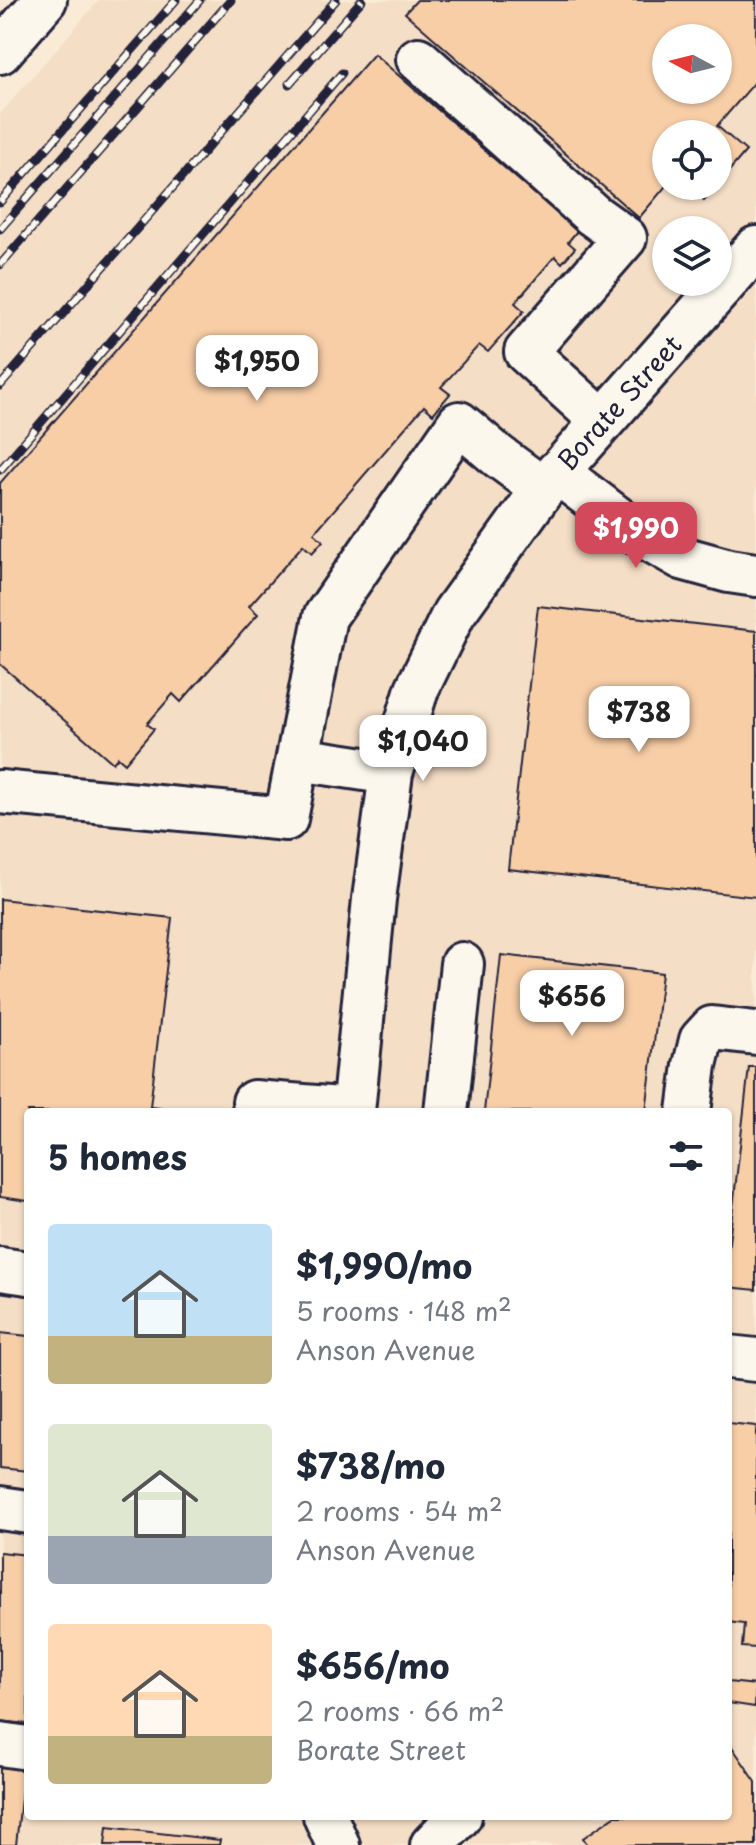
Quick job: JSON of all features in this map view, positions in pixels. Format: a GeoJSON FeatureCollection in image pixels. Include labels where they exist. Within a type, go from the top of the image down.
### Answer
{"type":"FeatureCollection","features":[{"type":"Feature","properties":{"kind":"street"},"geometry":{"type":"LineString","coordinates":[[0,52],[45,0]]}},
{"type":"Feature","properties":{"kind":"street"},"geometry":{"type":"LineString","coordinates":[[418,59],[593,215],[625,238],[526,352],[602,421]]}},
{"type":"Feature","properties":{"kind":"street","name":"Borate Street"},"geometry":{"type":"LineString","coordinates":[[353,1108],[374,899],[391,773],[417,689],[454,613],[550,480],[756,248]]}},
{"type":"Feature","properties":{"kind":"street"},"geometry":{"type":"LineString","coordinates":[[0,792],[286,819],[325,617],[459,423],[498,456],[550,480],[682,558],[756,575]]}},
{"type":"Feature","properties":{"kind":"street"},"geometry":{"type":"LineString","coordinates":[[298,759],[391,773]]}},
{"type":"Feature","properties":{"kind":"street"},"geometry":{"type":"LineString","coordinates":[[446,1108],[462,964]]}},
{"type":"Feature","properties":{"kind":"street"},"geometry":{"type":"LineString","coordinates":[[690,1108],[701,1040],[712,1028],[756,1033]]}},
{"type":"Feature","properties":{"kind":"street"},"geometry":{"type":"LineString","coordinates":[[254,1102],[320,1108]]}},
{"type":"Feature","properties":{"kind":"street"},"geometry":{"type":"LineString","coordinates":[[0,1269],[24,1272]]}},
{"type":"Feature","properties":{"kind":"street"},"geometry":{"type":"LineString","coordinates":[[732,1357],[756,1360]]}},
{"type":"Feature","properties":{"kind":"street"},"geometry":{"type":"LineString","coordinates":[[0,1508],[24,1511]]}},
{"type":"Feature","properties":{"kind":"street"},"geometry":{"type":"LineString","coordinates":[[0,1744],[24,1747]]}},
{"type":"Feature","properties":{"kind":"street"},"geometry":{"type":"LineString","coordinates":[[327,1820],[338,1845]]}},
{"type":"Feature","properties":{"kind":"street"},"geometry":{"type":"LineString","coordinates":[[432,1845],[456,1820]]}},
{"type":"Feature","properties":{"kind":"shaded area"},"geometry":{"type":"Polygon","coordinates":[[[99,0],[756,0],[756,1845],[0,1845],[0,114],[99,0]]]}},
{"type":"Feature","properties":{"kind":"building"},"geometry":{"type":"Polygon","coordinates":[[[417,0],[756,0],[756,81],[722,120],[652,120],[654,200],[639,218],[405,13],[417,0]]]}},
{"type":"Feature","properties":{"kind":"building"},"geometry":{"type":"Polygon","coordinates":[[[374,54],[577,231],[568,242],[575,248],[562,263],[555,256],[515,303],[524,311],[488,352],[479,345],[441,387],[450,394],[433,414],[424,406],[314,533],[323,541],[312,553],[303,545],[249,606],[258,614],[181,702],[173,694],[147,724],[154,729],[125,763],[118,757],[113,763],[0,664],[0,483],[374,54]]]}},
{"type":"Feature","properties":{"kind":"building"},"geometry":{"type":"Polygon","coordinates":[[[732,139],[746,151],[732,168],[732,139]]]}},
{"type":"Feature","properties":{"kind":"building"},"geometry":{"type":"Polygon","coordinates":[[[538,606],[756,631],[756,897],[508,869],[538,606]]]}},
{"type":"Feature","properties":{"kind":"building"},"geometry":{"type":"Polygon","coordinates":[[[0,899],[172,918],[150,1107],[160,1108],[24,1108],[24,1200],[0,1197],[0,899]]]}},
{"type":"Feature","properties":{"kind":"building"},"geometry":{"type":"Polygon","coordinates":[[[501,955],[662,973],[646,1108],[484,1108],[501,955]]]}},
{"type":"Feature","properties":{"kind":"building"},"geometry":{"type":"Polygon","coordinates":[[[749,1067],[756,1067],[756,1290],[732,1287],[732,1216],[749,1067]]]}},
{"type":"Feature","properties":{"kind":"building"},"geometry":{"type":"Polygon","coordinates":[[[0,1333],[24,1336],[24,1471],[0,1468],[0,1333]]]}},
{"type":"Feature","properties":{"kind":"building"},"geometry":{"type":"Polygon","coordinates":[[[732,1423],[756,1426],[756,1648],[742,1647],[744,1624],[732,1622],[732,1423]]]}},
{"type":"Feature","properties":{"kind":"building"},"geometry":{"type":"Polygon","coordinates":[[[0,1552],[24,1555],[24,1724],[0,1721],[0,1552]]]}},
{"type":"Feature","properties":{"kind":"building"},"geometry":{"type":"Polygon","coordinates":[[[732,1682],[756,1685],[755,1707],[732,1704],[732,1682]]]}},
{"type":"Feature","properties":{"kind":"building"},"geometry":{"type":"Polygon","coordinates":[[[732,1747],[756,1782],[756,1845],[588,1845],[583,1838],[609,1820],[732,1820],[732,1747]]]}},
{"type":"Feature","properties":{"kind":"building"},"geometry":{"type":"Polygon","coordinates":[[[0,1760],[24,1763],[16,1845],[0,1845],[0,1760]]]}},
{"type":"Feature","properties":{"kind":"building"},"geometry":{"type":"Polygon","coordinates":[[[107,1827],[220,1840],[219,1845],[105,1845],[107,1827]]]}},
{"type":"Feature","properties":{"kind":"railway"},"geometry":{"type":"LineString","coordinates":[[0,202],[176,0]]}},
{"type":"Feature","properties":{"kind":"railway"},"geometry":{"type":"LineString","coordinates":[[0,229],[200,0]]}},
{"type":"Feature","properties":{"kind":"railway"},"geometry":{"type":"LineString","coordinates":[[0,265],[231,0]]}},
{"type":"Feature","properties":{"kind":"railway"},"geometry":{"type":"LineString","coordinates":[[0,386],[336,0]]}},
{"type":"Feature","properties":{"kind":"railway"},"geometry":{"type":"LineString","coordinates":[[289,84],[362,0]]}},
{"type":"Feature","properties":{"kind":"railway"},"geometry":{"type":"LineString","coordinates":[[0,470],[342,73]]}}]}
